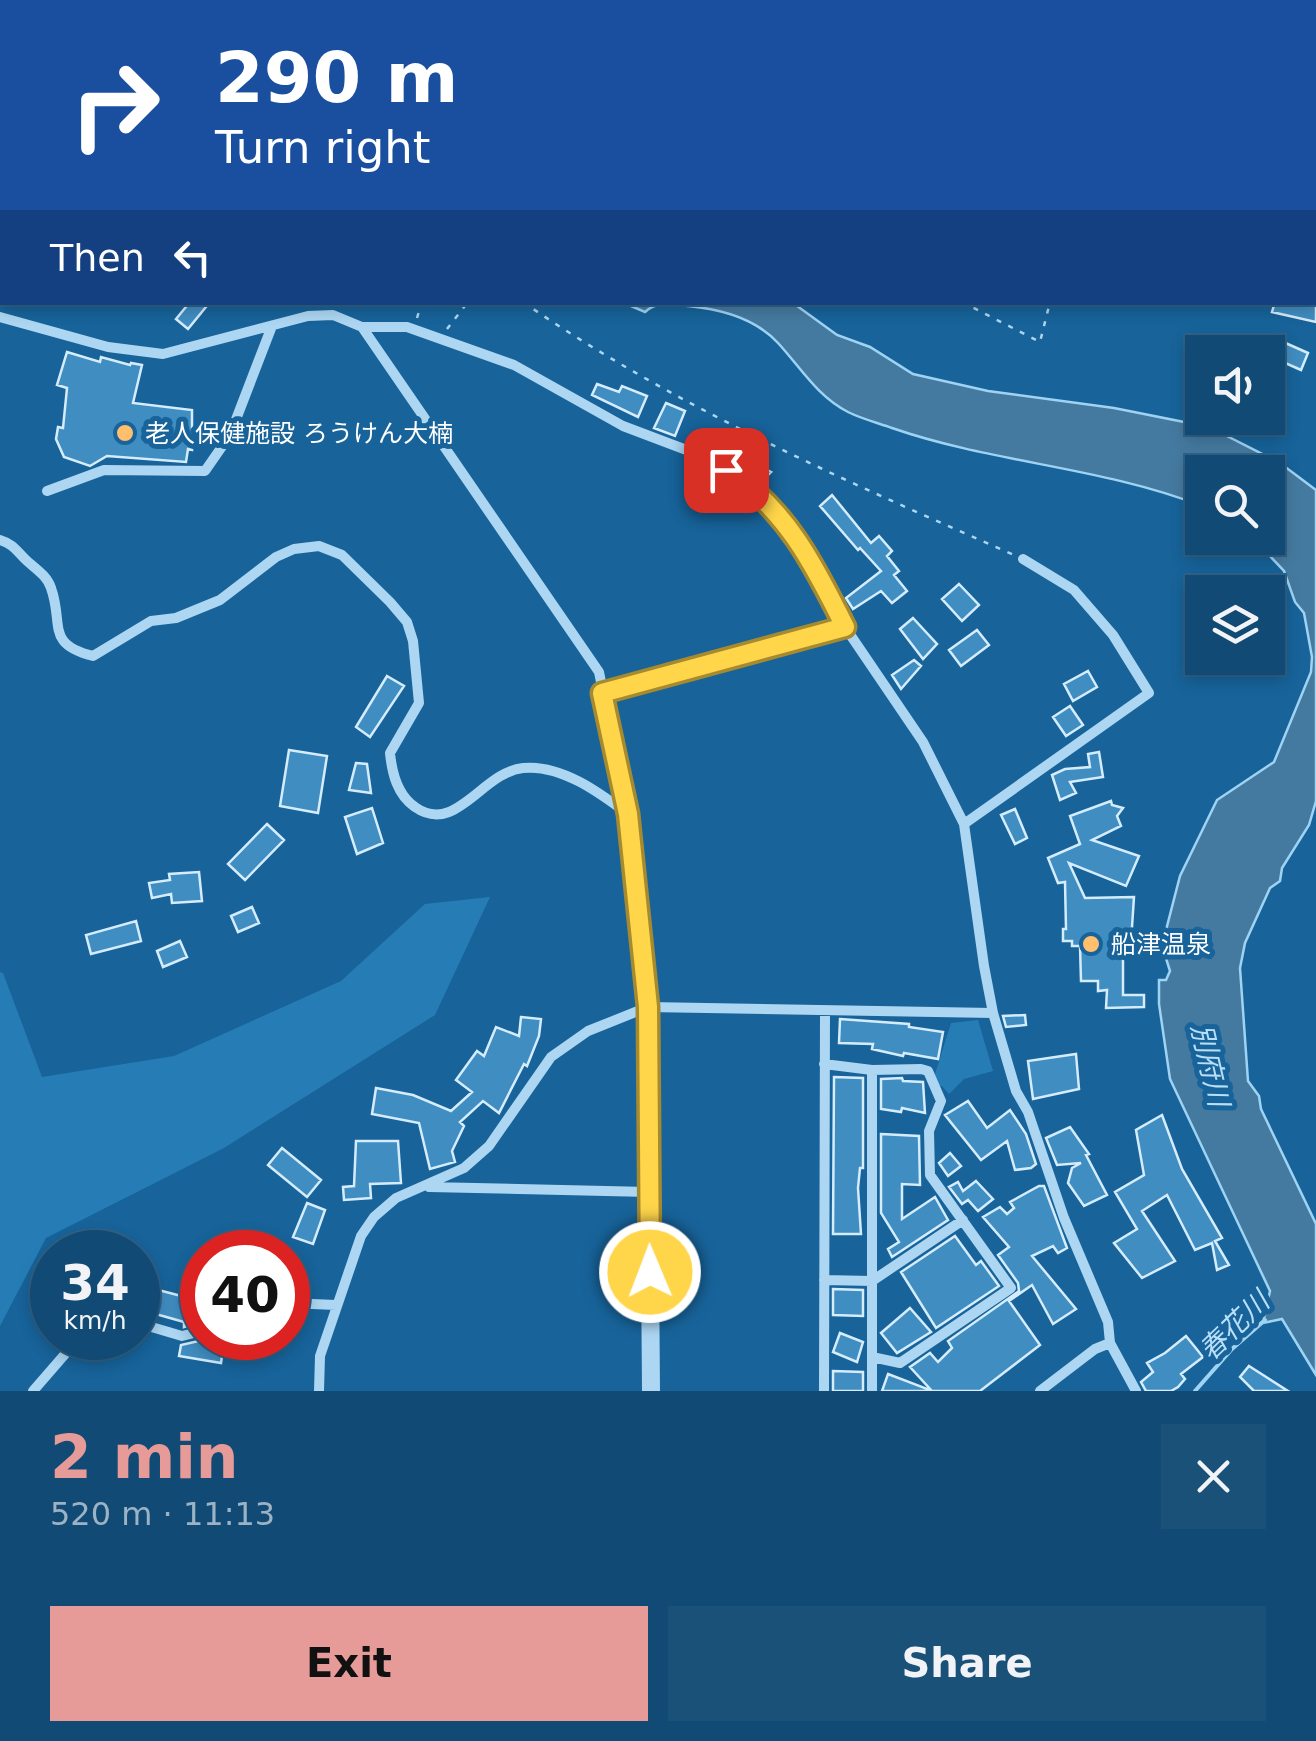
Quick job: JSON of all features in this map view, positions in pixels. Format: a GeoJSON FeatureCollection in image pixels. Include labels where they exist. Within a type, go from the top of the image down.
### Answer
{"type":"FeatureCollection","features":[{"type":"Feature","properties":{"kind":"street"},"geometry":{"type":"LineString","coordinates":[[0,317],[108,347],[164,354],[308,316],[334,316],[362,327],[413,329],[525,370],[622,426],[704,457],[747,483],[772,508],[814,564],[845,627],[923,742],[964,824],[993,1013],[1016,1091],[1028,1112],[1064,1218],[1108,1322],[1110,1344],[1136,1391]]}},
{"type":"Feature","properties":{"kind":"street"},"geometry":{"type":"LineString","coordinates":[[47,492],[104,470],[204,471],[230,435],[272,326]]}},
{"type":"Feature","properties":{"kind":"street"},"geometry":{"type":"LineString","coordinates":[[362,327],[599,672],[628,814],[648,1007],[651,1391]]}},
{"type":"Feature","properties":{"kind":"street"},"geometry":{"type":"LineString","coordinates":[[0,540],[18,549],[51,586],[56,628],[64,644],[75,652],[93,656],[152,620],[176,618],[220,600],[276,557],[294,549],[318,546],[342,555],[390,602],[406,622],[412,641],[419,703],[390,753],[400,791],[412,806],[443,816],[457,810],[499,774],[540,768],[568,777],[628,814]]}},
{"type":"Feature","properties":{"kind":"street"},"geometry":{"type":"LineString","coordinates":[[964,824],[1150,693],[1113,635],[1074,590],[1022,559]]}},
{"type":"Feature","properties":{"kind":"street"},"geometry":{"type":"LineString","coordinates":[[602,693],[845,627]]}},
{"type":"Feature","properties":{"kind":"street"},"geometry":{"type":"LineString","coordinates":[[319,1391],[320,1356],[336,1305],[361,1236],[374,1217],[396,1198],[464,1168],[489,1146],[551,1057],[588,1031],[648,1007],[993,1013]]}},
{"type":"Feature","properties":{"kind":"street"},"geometry":{"type":"LineString","coordinates":[[824,1391],[825,1011]]}},
{"type":"Feature","properties":{"kind":"street"},"geometry":{"type":"LineString","coordinates":[[824,1064],[872,1070],[921,1068],[928,1072],[941,1101],[929,1130],[930,1175],[1011,1288],[900,1364],[872,1358]]}},
{"type":"Feature","properties":{"kind":"street"},"geometry":{"type":"LineString","coordinates":[[872,1070],[872,1391]]}},
{"type":"Feature","properties":{"kind":"street"},"geometry":{"type":"LineString","coordinates":[[423,1187],[650,1192]]}},
{"type":"Feature","properties":{"kind":"street"},"geometry":{"type":"LineString","coordinates":[[824,1280],[872,1281],[963,1220]]}},
{"type":"Feature","properties":{"kind":"street"},"geometry":{"type":"LineString","coordinates":[[310,1304],[336,1305]]}},
{"type":"Feature","properties":{"kind":"street"},"geometry":{"type":"LineString","coordinates":[[1040,1391],[1095,1350],[1110,1344]]}},
{"type":"Feature","properties":{"kind":"street"},"geometry":{"type":"LineString","coordinates":[[34,1391],[60,1360]]}},
{"type":"Feature","properties":{"kind":"path"},"geometry":{"type":"LineString","coordinates":[[413,329],[421,305]]}},
{"type":"Feature","properties":{"kind":"path"},"geometry":{"type":"LineString","coordinates":[[441,338],[465,305]]}},
{"type":"Feature","properties":{"kind":"path"},"geometry":{"type":"LineString","coordinates":[[527,305],[583,344],[736,428],[1022,559]]}},
{"type":"Feature","properties":{"kind":"path"},"geometry":{"type":"LineString","coordinates":[[968,305],[1040,342],[1049,305]]}},
{"type":"Feature","properties":{"kind":"shaded area"},"geometry":{"type":"Polygon","coordinates":[[[490,897],[435,1015],[224,1148],[62,1230],[30,1230],[30,1269],[0,1326],[0,972],[42,1077],[174,1056],[341,981],[425,904],[490,897]]]}},
{"type":"Feature","properties":{"kind":"shaded area"},"geometry":{"type":"Polygon","coordinates":[[[978,1020],[993,1071],[964,1079],[949,1094],[942,1086],[935,1086],[935,1074],[951,1023],[978,1020]]]}},
{"type":"Feature","properties":{"kind":"water"},"geometry":{"type":"Polygon","coordinates":[[[629,305],[660,305],[645,312],[629,305]]]}},
{"type":"Feature","properties":{"kind":"water"},"geometry":{"type":"Polygon","coordinates":[[[677,305],[796,305],[837,335],[870,347],[913,374],[988,391],[1185,422],[1185,435],[1225,435],[1264,455],[1185,455],[1185,500],[1126,482],[930,440],[848,412],[818,390],[769,335],[725,313],[677,305]]]}},
{"type":"Feature","properties":{"kind":"water","name":"別府川"},"geometry":{"type":"Polygon","coordinates":[[[1285,467],[1316,490],[1316,801],[1309,825],[1282,868],[1280,881],[1270,888],[1245,943],[1240,968],[1248,1081],[1259,1096],[1261,1109],[1316,1224],[1316,1375],[1282,1319],[1263,1323],[1270,1291],[1170,1079],[1159,1004],[1159,980],[1166,980],[1170,971],[1164,952],[1165,934],[1180,876],[1217,800],[1274,762],[1311,672],[1304,613],[1295,602],[1284,571],[1269,555],[1285,555],[1285,467]]]}},
{"type":"Feature","properties":{"kind":"building"},"geometry":{"type":"Polygon","coordinates":[[[188,305],[208,305],[188,329],[176,319],[188,305]]]}},
{"type":"Feature","properties":{"kind":"building"},"geometry":{"type":"Polygon","coordinates":[[[1274,305],[1316,305],[1316,322],[1272,312],[1274,305]]]}},
{"type":"Feature","properties":{"kind":"building"},"geometry":{"type":"Polygon","coordinates":[[[1285,343],[1308,353],[1301,370],[1285,363],[1285,343]]]}},
{"type":"Feature","properties":{"kind":"building","name":"老人保健施設 ろうけん大楠"},"geometry":{"type":"Polygon","coordinates":[[[67,352],[100,362],[101,357],[142,365],[133,403],[192,410],[192,450],[188,449],[186,462],[107,456],[90,466],[64,457],[56,439],[58,427],[63,428],[67,388],[57,385],[67,352]]]}},
{"type":"Feature","properties":{"kind":"building"},"geometry":{"type":"Polygon","coordinates":[[[597,384],[619,392],[622,386],[647,396],[638,417],[592,395],[597,384]]]}},
{"type":"Feature","properties":{"kind":"building"},"geometry":{"type":"Polygon","coordinates":[[[666,403],[685,411],[675,436],[654,428],[666,403]]]}},
{"type":"Feature","properties":{"kind":"building"},"geometry":{"type":"Polygon","coordinates":[[[721,436],[748,451],[740,465],[713,450],[721,436]]]}},
{"type":"Feature","properties":{"kind":"building"},"geometry":{"type":"Polygon","coordinates":[[[745,458],[771,472],[761,482],[740,468],[745,458]]]}},
{"type":"Feature","properties":{"kind":"building"},"geometry":{"type":"Polygon","coordinates":[[[832,495],[871,543],[879,536],[892,551],[887,556],[899,571],[894,575],[907,591],[892,603],[881,591],[853,609],[846,598],[881,571],[820,506],[832,495]]]}},
{"type":"Feature","properties":{"kind":"building"},"geometry":{"type":"Polygon","coordinates":[[[959,584],[979,605],[962,621],[942,599],[959,584]]]}},
{"type":"Feature","properties":{"kind":"building"},"geometry":{"type":"Polygon","coordinates":[[[913,618],[937,644],[923,659],[900,629],[913,618]]]}},
{"type":"Feature","properties":{"kind":"building"},"geometry":{"type":"Polygon","coordinates":[[[977,630],[989,645],[961,666],[949,650],[977,630]]]}},
{"type":"Feature","properties":{"kind":"building"},"geometry":{"type":"Polygon","coordinates":[[[914,660],[921,666],[901,689],[892,675],[914,660]]]}},
{"type":"Feature","properties":{"kind":"building"},"geometry":{"type":"Polygon","coordinates":[[[1088,671],[1097,687],[1073,701],[1064,684],[1088,671]]]}},
{"type":"Feature","properties":{"kind":"building"},"geometry":{"type":"Polygon","coordinates":[[[387,676],[404,686],[370,737],[356,727],[387,676]]]}},
{"type":"Feature","properties":{"kind":"building"},"geometry":{"type":"Polygon","coordinates":[[[1070,706],[1083,725],[1066,736],[1053,717],[1070,706]]]}},
{"type":"Feature","properties":{"kind":"building"},"geometry":{"type":"Polygon","coordinates":[[[289,750],[327,756],[318,813],[280,806],[289,750]]]}},
{"type":"Feature","properties":{"kind":"building"},"geometry":{"type":"Polygon","coordinates":[[[1099,752],[1103,777],[1070,782],[1076,793],[1060,800],[1052,775],[1065,769],[1090,767],[1088,754],[1099,752]]]}},
{"type":"Feature","properties":{"kind":"building"},"geometry":{"type":"Polygon","coordinates":[[[356,763],[367,764],[371,793],[349,790],[356,763]]]}},
{"type":"Feature","properties":{"kind":"building"},"geometry":{"type":"Polygon","coordinates":[[[1111,801],[1123,808],[1117,816],[1121,826],[1092,840],[1139,856],[1126,886],[1069,863],[1085,898],[1134,897],[1131,942],[1123,942],[1123,995],[1144,995],[1144,1007],[1106,1008],[1107,990],[1098,991],[1098,981],[1081,981],[1080,946],[1063,941],[1065,882],[1058,883],[1048,858],[1080,844],[1070,816],[1111,801]]]}},
{"type":"Feature","properties":{"kind":"building"},"geometry":{"type":"Polygon","coordinates":[[[372,808],[383,843],[357,854],[345,817],[372,808]]]}},
{"type":"Feature","properties":{"kind":"building"},"geometry":{"type":"Polygon","coordinates":[[[1015,809],[1027,838],[1015,844],[1001,815],[1015,809]]]}},
{"type":"Feature","properties":{"kind":"building"},"geometry":{"type":"Polygon","coordinates":[[[267,824],[284,840],[245,880],[228,864],[267,824]]]}},
{"type":"Feature","properties":{"kind":"building"},"geometry":{"type":"Polygon","coordinates":[[[199,872],[202,901],[172,903],[171,894],[152,898],[149,883],[170,880],[169,874],[199,872]]]}},
{"type":"Feature","properties":{"kind":"building"},"geometry":{"type":"Polygon","coordinates":[[[252,907],[259,923],[238,932],[231,916],[252,907]]]}},
{"type":"Feature","properties":{"kind":"building"},"geometry":{"type":"Polygon","coordinates":[[[136,921],[141,941],[91,954],[86,935],[136,921]]]}},
{"type":"Feature","properties":{"kind":"building"},"geometry":{"type":"Polygon","coordinates":[[[180,941],[187,957],[163,967],[157,951],[180,941]]]}},
{"type":"Feature","properties":{"kind":"building"},"geometry":{"type":"Polygon","coordinates":[[[1025,1015],[1026,1025],[1006,1027],[1003,1016],[1025,1015]]]}},
{"type":"Feature","properties":{"kind":"building"},"geometry":{"type":"Polygon","coordinates":[[[521,1017],[541,1019],[527,1066],[524,1064],[499,1113],[483,1101],[460,1122],[464,1126],[452,1151],[455,1162],[430,1169],[419,1123],[372,1114],[376,1088],[413,1095],[451,1111],[472,1092],[456,1080],[477,1051],[484,1056],[496,1027],[519,1036],[521,1017]]]}},
{"type":"Feature","properties":{"kind":"building"},"geometry":{"type":"Polygon","coordinates":[[[840,1019],[909,1024],[943,1032],[938,1059],[872,1049],[873,1044],[839,1043],[840,1019]]]}},
{"type":"Feature","properties":{"kind":"building"},"geometry":{"type":"Polygon","coordinates":[[[1076,1054],[1079,1089],[1033,1099],[1028,1061],[1076,1054]]]}},
{"type":"Feature","properties":{"kind":"building"},"geometry":{"type":"Polygon","coordinates":[[[834,1077],[863,1078],[863,1168],[858,1188],[861,1234],[833,1234],[834,1077]]]}},
{"type":"Feature","properties":{"kind":"building"},"geometry":{"type":"Polygon","coordinates":[[[881,1079],[923,1082],[925,1113],[881,1109],[881,1079]]]}},
{"type":"Feature","properties":{"kind":"building"},"geometry":{"type":"Polygon","coordinates":[[[968,1101],[987,1128],[1010,1110],[1026,1134],[1036,1164],[1015,1170],[1007,1141],[981,1160],[945,1115],[968,1101]]]}},
{"type":"Feature","properties":{"kind":"building"},"geometry":{"type":"Polygon","coordinates":[[[1162,1115],[1182,1169],[1222,1238],[1215,1241],[1229,1265],[1217,1270],[1212,1243],[1195,1250],[1167,1195],[1142,1211],[1175,1261],[1142,1278],[1114,1243],[1137,1229],[1115,1192],[1144,1175],[1136,1130],[1162,1115]]]}},
{"type":"Feature","properties":{"kind":"building"},"geometry":{"type":"Polygon","coordinates":[[[1070,1127],[1089,1154],[1086,1155],[1107,1195],[1084,1206],[1068,1183],[1072,1168],[1081,1163],[1057,1165],[1046,1138],[1070,1127]]]}},
{"type":"Feature","properties":{"kind":"building"},"geometry":{"type":"Polygon","coordinates":[[[881,1134],[919,1136],[920,1185],[902,1184],[902,1219],[935,1197],[948,1220],[892,1257],[888,1249],[899,1242],[881,1213],[881,1134]]]}},
{"type":"Feature","properties":{"kind":"building"},"geometry":{"type":"Polygon","coordinates":[[[356,1141],[398,1141],[401,1183],[370,1184],[371,1198],[344,1200],[343,1187],[354,1186],[356,1141]]]}},
{"type":"Feature","properties":{"kind":"building"},"geometry":{"type":"Polygon","coordinates":[[[282,1148],[321,1180],[307,1197],[268,1165],[282,1148]]]}},
{"type":"Feature","properties":{"kind":"building"},"geometry":{"type":"Polygon","coordinates":[[[950,1153],[961,1166],[948,1176],[939,1163],[950,1153]]]}},
{"type":"Feature","properties":{"kind":"building"},"geometry":{"type":"Polygon","coordinates":[[[976,1181],[993,1199],[978,1211],[968,1200],[962,1204],[949,1187],[958,1182],[963,1191],[976,1181]]]}},
{"type":"Feature","properties":{"kind":"building"},"geometry":{"type":"Polygon","coordinates":[[[1044,1186],[1067,1248],[1058,1253],[1053,1246],[1032,1256],[1076,1309],[1053,1324],[1032,1285],[1009,1301],[1040,1345],[980,1391],[932,1391],[910,1367],[930,1353],[938,1362],[952,1348],[948,1341],[1019,1291],[1018,1283],[998,1255],[1009,1247],[983,1217],[1000,1207],[1007,1214],[1014,1208],[1010,1202],[1044,1186]]]}},
{"type":"Feature","properties":{"kind":"building"},"geometry":{"type":"Polygon","coordinates":[[[307,1203],[325,1210],[313,1244],[310,1230],[296,1230],[307,1203]]]}},
{"type":"Feature","properties":{"kind":"building"},"geometry":{"type":"Polygon","coordinates":[[[955,1236],[976,1265],[981,1261],[999,1286],[936,1328],[901,1272],[955,1236]]]}},
{"type":"Feature","properties":{"kind":"building"},"geometry":{"type":"Polygon","coordinates":[[[833,1289],[863,1290],[863,1316],[833,1315],[833,1289]]]}},
{"type":"Feature","properties":{"kind":"building"},"geometry":{"type":"Polygon","coordinates":[[[160,1290],[180,1296],[180,1321],[160,1315],[160,1290]]]}},
{"type":"Feature","properties":{"kind":"building"},"geometry":{"type":"Polygon","coordinates":[[[910,1308],[931,1332],[897,1353],[881,1333],[910,1308]]]}},
{"type":"Feature","properties":{"kind":"building"},"geometry":{"type":"Polygon","coordinates":[[[840,1333],[863,1342],[857,1362],[833,1352],[840,1333]]]}},
{"type":"Feature","properties":{"kind":"building"},"geometry":{"type":"Polygon","coordinates":[[[1186,1336],[1203,1357],[1181,1374],[1185,1379],[1178,1387],[1171,1391],[1146,1391],[1141,1382],[1153,1372],[1147,1363],[1186,1336]]]}},
{"type":"Feature","properties":{"kind":"building"},"geometry":{"type":"Polygon","coordinates":[[[1249,1366],[1288,1391],[1254,1391],[1240,1377],[1249,1366]]]}},
{"type":"Feature","properties":{"kind":"building"},"geometry":{"type":"Polygon","coordinates":[[[833,1371],[863,1372],[863,1391],[833,1391],[833,1371]]]}},
{"type":"Feature","properties":{"kind":"building"},"geometry":{"type":"Polygon","coordinates":[[[888,1374],[930,1390],[930,1391],[882,1391],[888,1374]]]}},
{"type":"Feature","properties":{"kind":"waterway","name":"春花川"},"geometry":{"type":"LineString","coordinates":[[1195,1391],[1232,1349],[1265,1320]]}},
{"type":"Feature","properties":{"kind":"place","name":"老人保健施設 ろうけん大楠"},"geometry":{"type":"Point","coordinates":[125,433]}},
{"type":"Feature","properties":{"kind":"place","name":"船津温泉"},"geometry":{"type":"Point","coordinates":[1091,944]}},
{"type":"Feature","properties":{"kind":"route"},"geometry":{"type":"LineString","coordinates":[[650,1272],[648,1007],[628,814],[602,693],[845,627],[814,564],[795,537],[747,483],[726,470]]}}]}
